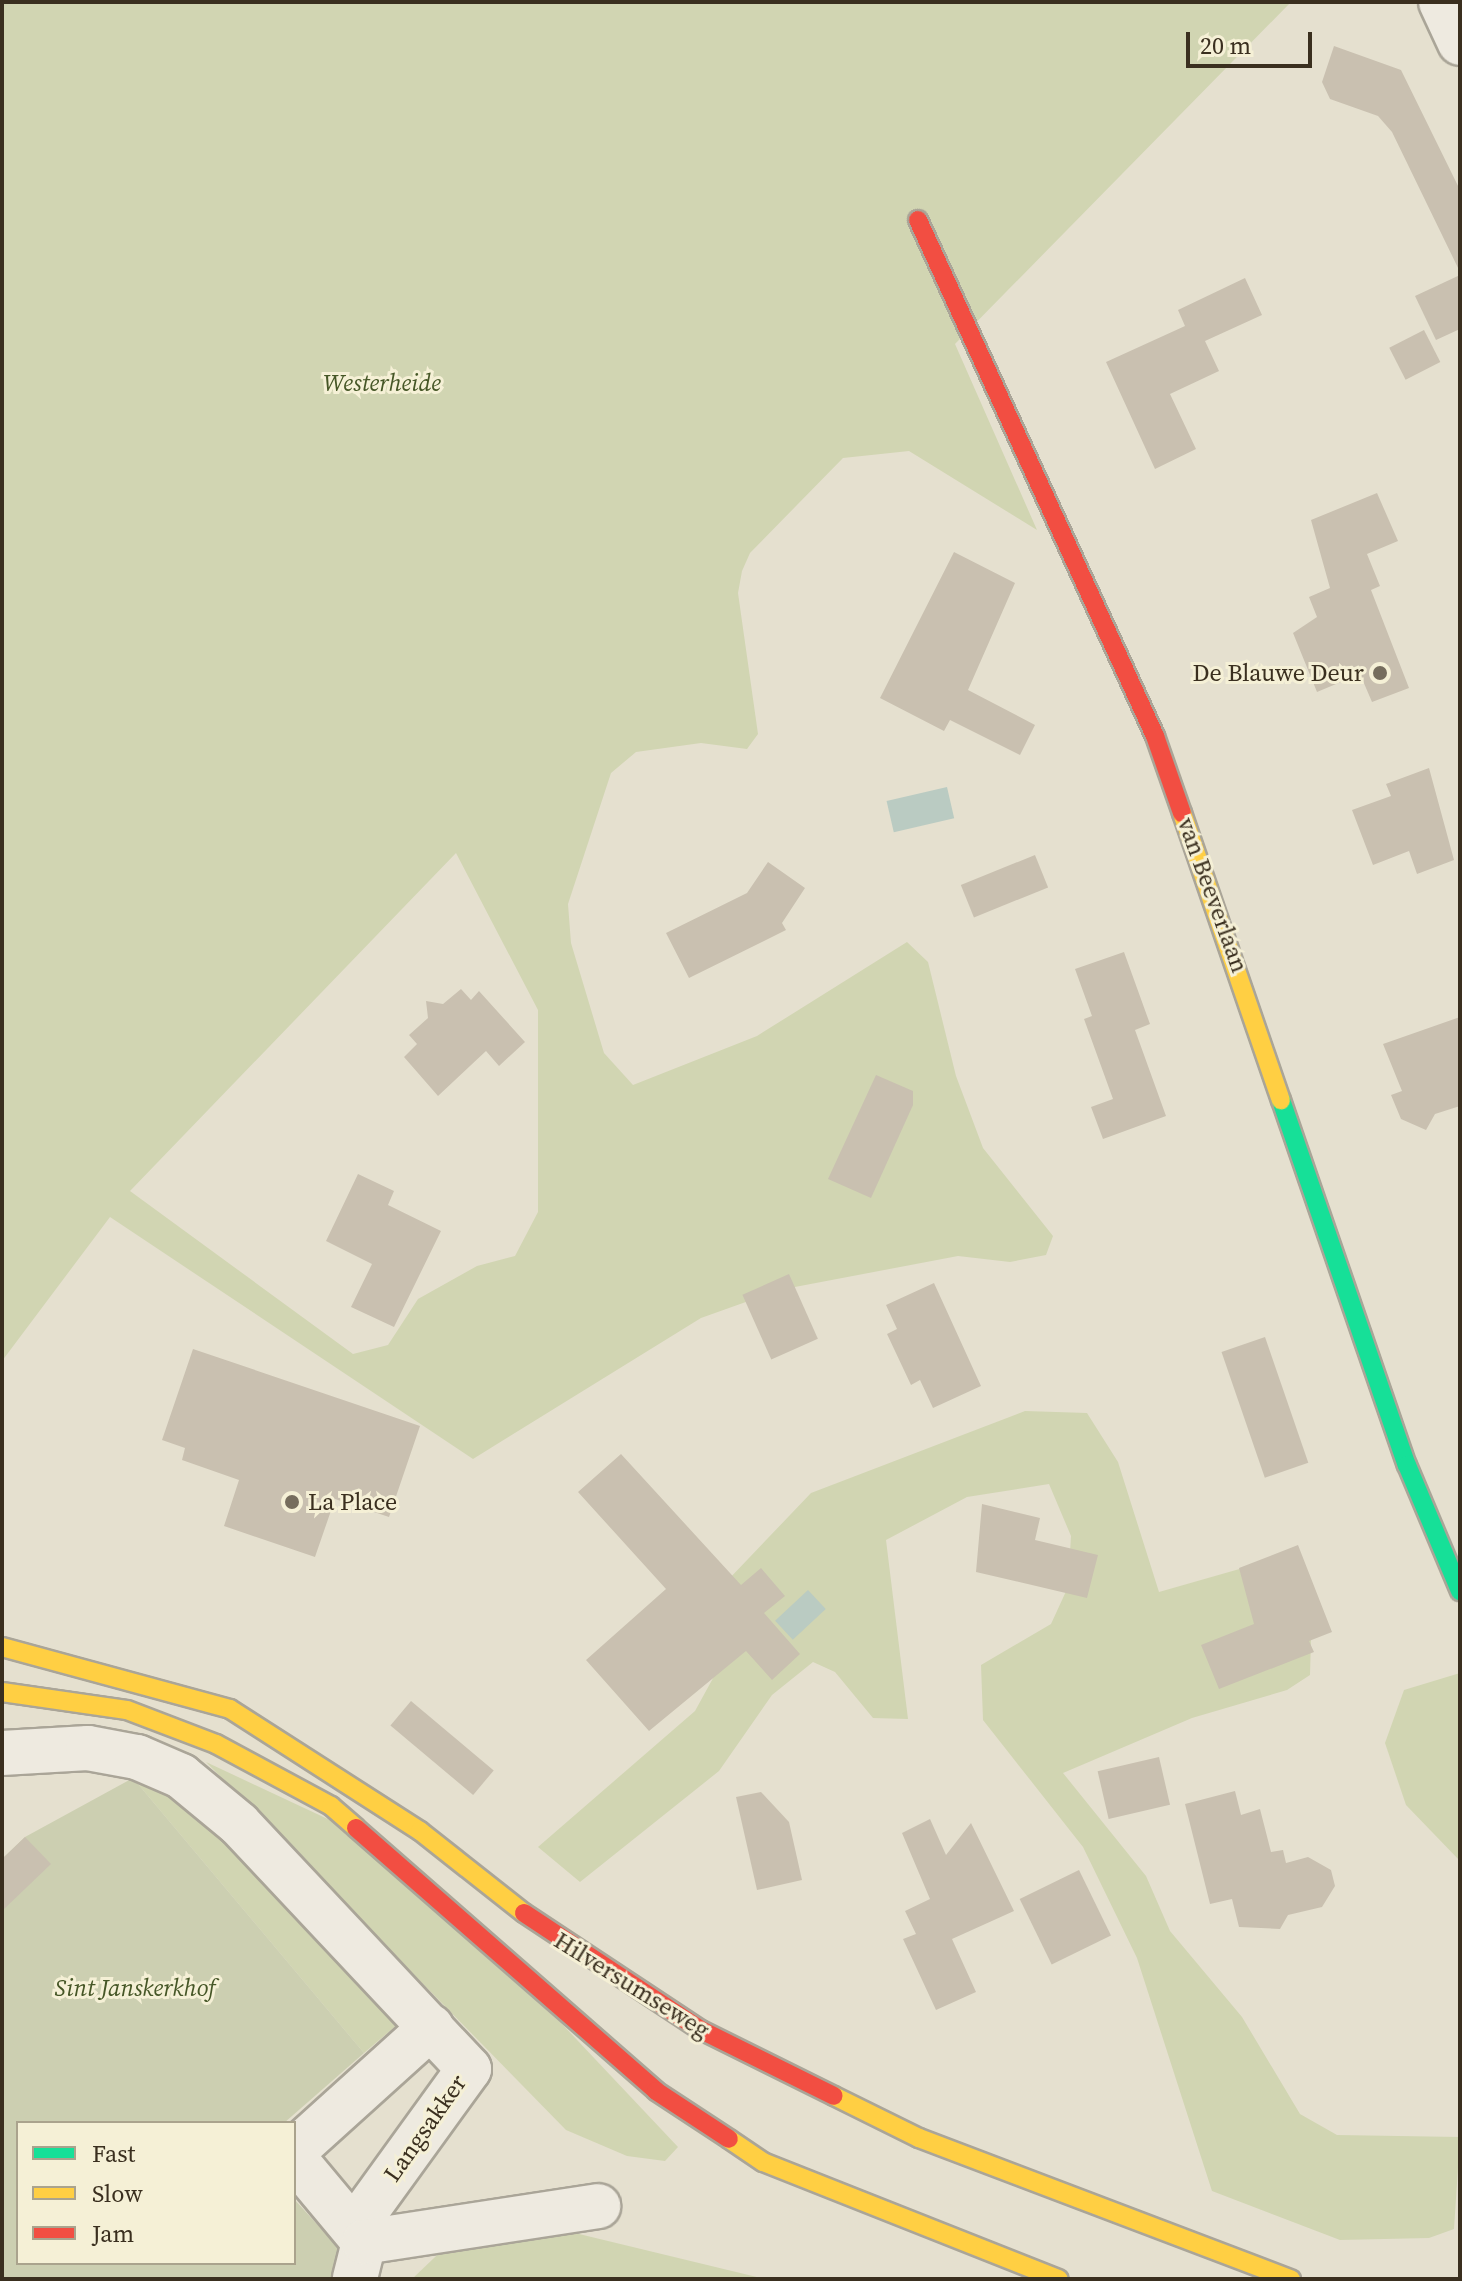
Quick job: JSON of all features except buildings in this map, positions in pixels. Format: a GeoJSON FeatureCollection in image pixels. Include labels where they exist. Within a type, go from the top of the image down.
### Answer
{"type":"FeatureCollection","features":[{"type":"Feature","properties":{"kind":"main road","name":"van Beeverlaan"},"geometry":{"type":"LineString","coordinates":[[918,220],[1155,736],[1407,1465],[1460,1591]]}},
{"type":"Feature","properties":{"kind":"main road","name":"Hilversumseweg"},"geometry":{"type":"LineString","coordinates":[[2,1647],[154,1683],[230,1709],[420,1831],[559,1941],[701,2030],[919,2138],[1291,2279]]}},
{"type":"Feature","properties":{"kind":"main road"},"geometry":{"type":"LineString","coordinates":[[2,1692],[127,1710],[216,1744],[331,1806],[656,2091],[763,2162],[1059,2279]]}},
{"type":"Feature","properties":{"kind":"street"},"geometry":{"type":"LineString","coordinates":[[1441,2],[1460,43]]}},
{"type":"Feature","properties":{"kind":"street"},"geometry":{"type":"LineString","coordinates":[[2,1753],[88,1748],[137,1757],[181,1776],[239,1824],[431,2027],[296,2149]]}},
{"type":"Feature","properties":{"kind":"street","name":"Langsakker"},"geometry":{"type":"LineString","coordinates":[[358,2250],[469,2069],[431,2027]]}},
{"type":"Feature","properties":{"kind":"street"},"geometry":{"type":"LineString","coordinates":[[296,2161],[358,2250],[598,2206]]}},
{"type":"Feature","properties":{"kind":"green space","name":"Westerheide"},"geometry":{"type":"Polygon","coordinates":[[[2,2],[1291,2],[955,344],[1037,530],[909,451],[843,458],[750,553],[742,571],[738,593],[758,734],[747,749],[701,743],[636,752],[611,773],[568,904],[571,943],[604,1053],[633,1085],[757,1036],[907,942],[928,962],[956,1076],[983,1148],[1053,1236],[1046,1255],[1010,1262],[958,1256],[779,1290],[701,1318],[473,1459],[110,1217],[2,1361],[2,2]],[[456,853],[130,1191],[353,1354],[388,1345],[418,1299],[477,1266],[515,1256],[538,1212],[538,1010],[456,853]]]}},
{"type":"Feature","properties":{"kind":"green space"},"geometry":{"type":"Polygon","coordinates":[[[1025,1411],[1087,1413],[1118,1462],[1159,1592],[1243,1568],[1311,1639],[1310,1675],[1287,1690],[1192,1718],[1063,1773],[1146,1876],[1170,1931],[1242,2017],[1300,2114],[1337,2135],[1460,2137],[1454,2229],[1429,2238],[1340,2240],[1212,2191],[1137,1958],[1083,1847],[983,1720],[981,1665],[1051,1624],[1068,1587],[1071,1536],[1049,1484],[967,1497],[886,1540],[908,1719],[873,1718],[835,1672],[813,1662],[772,1695],[719,1771],[580,1882],[538,1847],[695,1711],[723,1660],[727,1581],[811,1493],[1025,1411]]]}},
{"type":"Feature","properties":{"kind":"green space"},"geometry":{"type":"Polygon","coordinates":[[[1460,1673],[1460,1861],[1406,1805],[1385,1743],[1404,1690],[1460,1673]]]}},
{"type":"Feature","properties":{"kind":"green space"},"geometry":{"type":"Polygon","coordinates":[[[206,1762],[332,1821],[562,2024],[678,2147],[665,2161],[627,2156],[566,2130],[206,1762]]]}},
{"type":"Feature","properties":{"kind":"green space"},"geometry":{"type":"Polygon","coordinates":[[[133,1778],[170,1791],[244,1859],[398,2024],[364,2053],[133,1778]]]}},
{"type":"Feature","properties":{"kind":"green space","name":"Sint Janskerkhof"},"geometry":{"type":"Polygon","coordinates":[[[133,1778],[364,2053],[286,2121],[16,2121],[16,2265],[296,2265],[296,2201],[346,2256],[346,2279],[2,2279],[2,1859],[25,1837],[133,1778]]]}},
{"type":"Feature","properties":{"kind":"green space"},"geometry":{"type":"Polygon","coordinates":[[[546,2226],[765,2279],[412,2279],[456,2237],[546,2226]]]}},
{"type":"Feature","properties":{"kind":"shaded area"},"geometry":{"type":"Polygon","coordinates":[[[947,787],[954,818],[894,832],[887,801],[947,787]]]}},
{"type":"Feature","properties":{"kind":"shaded area"},"geometry":{"type":"Polygon","coordinates":[[[808,1590],[826,1609],[793,1640],[775,1621],[808,1590]]]}},
{"type":"Feature","properties":{"kind":"traffic: fast"},"geometry":{"type":"LineString","coordinates":[[1281,1100],[1407,1465],[1460,1591]]}},
{"type":"Feature","properties":{"kind":"traffic: slow"},"geometry":{"type":"LineString","coordinates":[[1182,813],[1281,1100]]}},
{"type":"Feature","properties":{"kind":"traffic: slow"},"geometry":{"type":"LineString","coordinates":[[2,1647],[230,1709],[420,1831],[524,1913]]}},
{"type":"Feature","properties":{"kind":"traffic: slow"},"geometry":{"type":"LineString","coordinates":[[2,1692],[127,1710],[216,1744],[331,1806],[356,1828]]}},
{"type":"Feature","properties":{"kind":"traffic: slow"},"geometry":{"type":"LineString","coordinates":[[834,2096],[919,2138],[1291,2279]]}},
{"type":"Feature","properties":{"kind":"traffic: slow"},"geometry":{"type":"LineString","coordinates":[[729,2139],[763,2162],[1059,2279]]}},
{"type":"Feature","properties":{"kind":"traffic: jam"},"geometry":{"type":"LineString","coordinates":[[918,220],[1155,736],[1182,813]]}},
{"type":"Feature","properties":{"kind":"traffic: jam"},"geometry":{"type":"LineString","coordinates":[[356,1828],[656,2091],[729,2139]]}},
{"type":"Feature","properties":{"kind":"traffic: jam"},"geometry":{"type":"LineString","coordinates":[[524,1913],[701,2030],[834,2096]]}},
{"type":"Feature","properties":{"kind":"place","name":"De Blauwe Deur"},"geometry":{"type":"Point","coordinates":[1380,673]}},
{"type":"Feature","properties":{"kind":"place","name":"La Place"},"geometry":{"type":"Point","coordinates":[292,1502]}}]}
